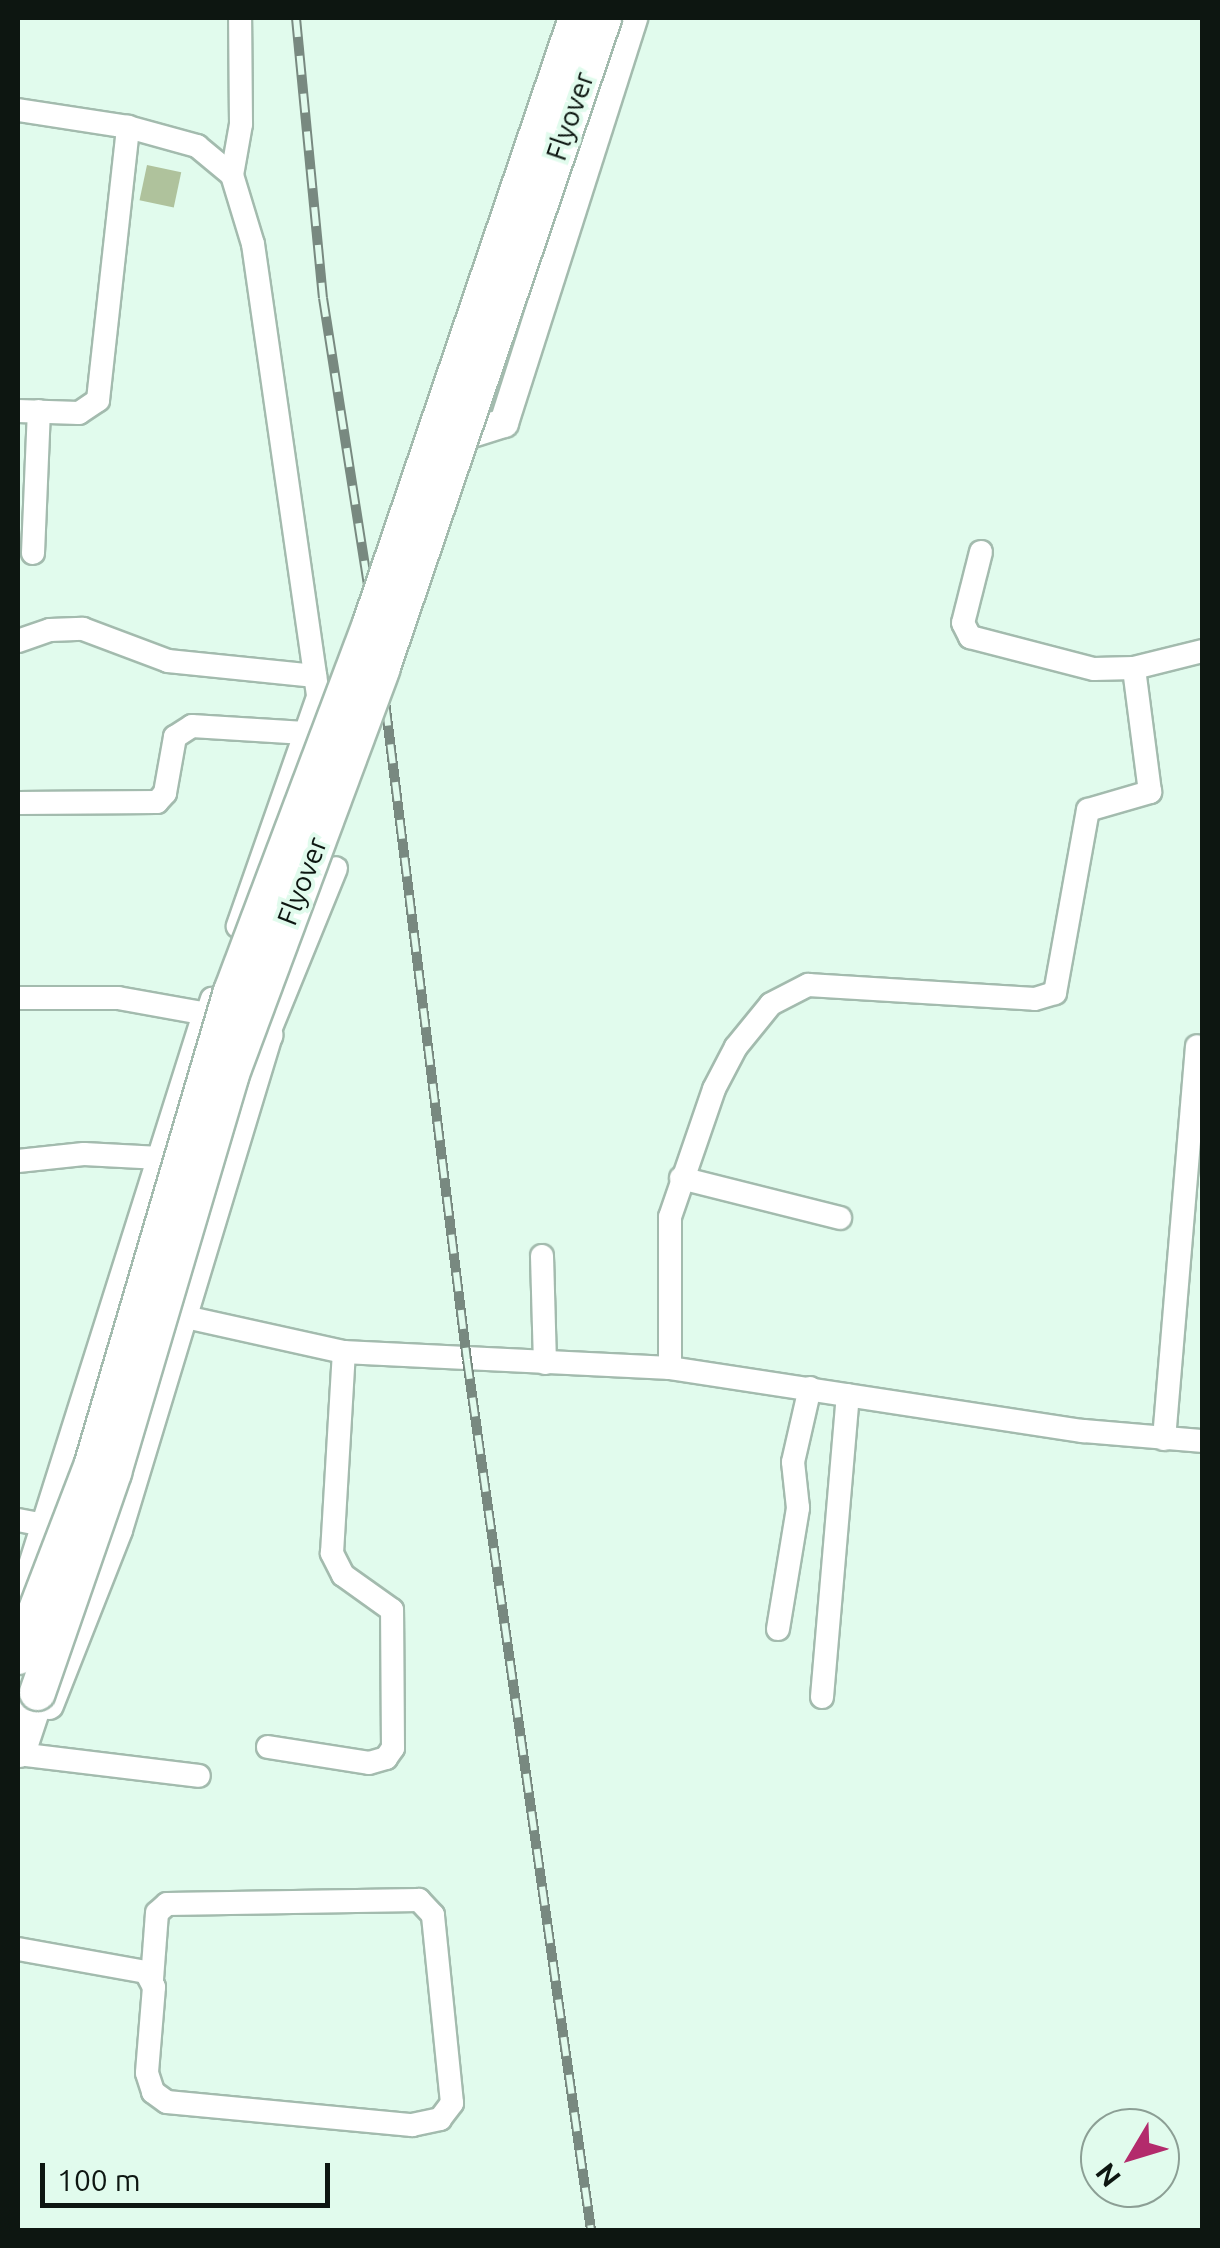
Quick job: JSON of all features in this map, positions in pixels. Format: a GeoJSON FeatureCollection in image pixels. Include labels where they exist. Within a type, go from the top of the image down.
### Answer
{"type":"FeatureCollection","features":[{"type":"Feature","properties":{"kind":"highway","name":"Flyover"},"geometry":{"type":"LineString","coordinates":[[18,1656],[92,1463],[231,991],[370,623],[576,18]]}},
{"type":"Feature","properties":{"kind":"highway","name":"Flyover"},"geometry":{"type":"LineString","coordinates":[[18,1752],[113,1472],[230,1076],[380,669],[603,18]]}},
{"type":"Feature","properties":{"kind":"street"},"geometry":{"type":"LineString","coordinates":[[18,1612],[207,1014],[318,697],[253,244],[232,175],[241,124],[240,18]]}},
{"type":"Feature","properties":{"kind":"street"},"geometry":{"type":"LineString","coordinates":[[559,18],[415,451],[504,424],[633,18]]}},
{"type":"Feature","properties":{"kind":"street"},"geometry":{"type":"LineString","coordinates":[[18,110],[128,127],[197,146],[232,175]]}},
{"type":"Feature","properties":{"kind":"street"},"geometry":{"type":"LineString","coordinates":[[34,553],[28,411],[80,413],[98,400],[128,127]]}},
{"type":"Feature","properties":{"kind":"street"},"geometry":{"type":"LineString","coordinates":[[981,552],[962,623],[970,637],[1094,669],[1134,668],[1202,651]]}},
{"type":"Feature","properties":{"kind":"street"},"geometry":{"type":"LineString","coordinates":[[18,641],[50,630],[83,629],[168,661],[315,676]]}},
{"type":"Feature","properties":{"kind":"street"},"geometry":{"type":"LineString","coordinates":[[670,1368],[670,1218],[681,1178],[736,1048],[755,1019],[790,992],[829,984],[1036,999],[1059,990],[1088,810],[1150,792],[1134,668]]}},
{"type":"Feature","properties":{"kind":"street"},"geometry":{"type":"LineString","coordinates":[[18,803],[157,802],[165,793],[175,737],[192,726],[306,733]]}},
{"type":"Feature","properties":{"kind":"street"},"geometry":{"type":"LineString","coordinates":[[199,1776],[18,1752],[50,1702],[118,1530],[268,1035],[336,868]]}},
{"type":"Feature","properties":{"kind":"street"},"geometry":{"type":"LineString","coordinates":[[18,998],[118,998],[207,1014],[268,1035]]}},
{"type":"Feature","properties":{"kind":"street"},"geometry":{"type":"LineString","coordinates":[[1164,1439],[1197,1046]]}},
{"type":"Feature","properties":{"kind":"street"},"geometry":{"type":"LineString","coordinates":[[18,1161],[84,1154],[160,1158]]}},
{"type":"Feature","properties":{"kind":"street"},"geometry":{"type":"LineString","coordinates":[[681,1178],[840,1218]]}},
{"type":"Feature","properties":{"kind":"street"},"geometry":{"type":"LineString","coordinates":[[542,1256],[545,1363]]}},
{"type":"Feature","properties":{"kind":"street"},"geometry":{"type":"LineString","coordinates":[[180,1316],[344,1352],[670,1368],[1164,1439],[1202,1440]]}},
{"type":"Feature","properties":{"kind":"street"},"geometry":{"type":"LineString","coordinates":[[268,1747],[369,1763],[386,1758],[393,1748],[392,1610],[343,1574],[332,1553],[344,1352]]}},
{"type":"Feature","properties":{"kind":"street"},"geometry":{"type":"LineString","coordinates":[[778,1629],[798,1508],[793,1462],[810,1388]]}},
{"type":"Feature","properties":{"kind":"street"},"geometry":{"type":"LineString","coordinates":[[822,1698],[848,1395]]}},
{"type":"Feature","properties":{"kind":"street"},"geometry":{"type":"LineString","coordinates":[[18,1520],[48,1526]]}},
{"type":"Feature","properties":{"kind":"street"},"geometry":{"type":"LineString","coordinates":[[18,1949],[140,1968],[152,1980],[146,2073],[160,2099],[412,2125],[440,2119],[452,2103],[433,1915],[419,1900],[167,1904],[157,1913],[152,1980]]}},
{"type":"Feature","properties":{"kind":"building"},"geometry":{"type":"Polygon","coordinates":[[[147,165],[181,172],[174,207],[140,200],[147,165]]]}},
{"type":"Feature","properties":{"kind":"railway"},"geometry":{"type":"LineString","coordinates":[[296,18],[323,298],[381,669],[467,1360],[591,2230]]}}]}
